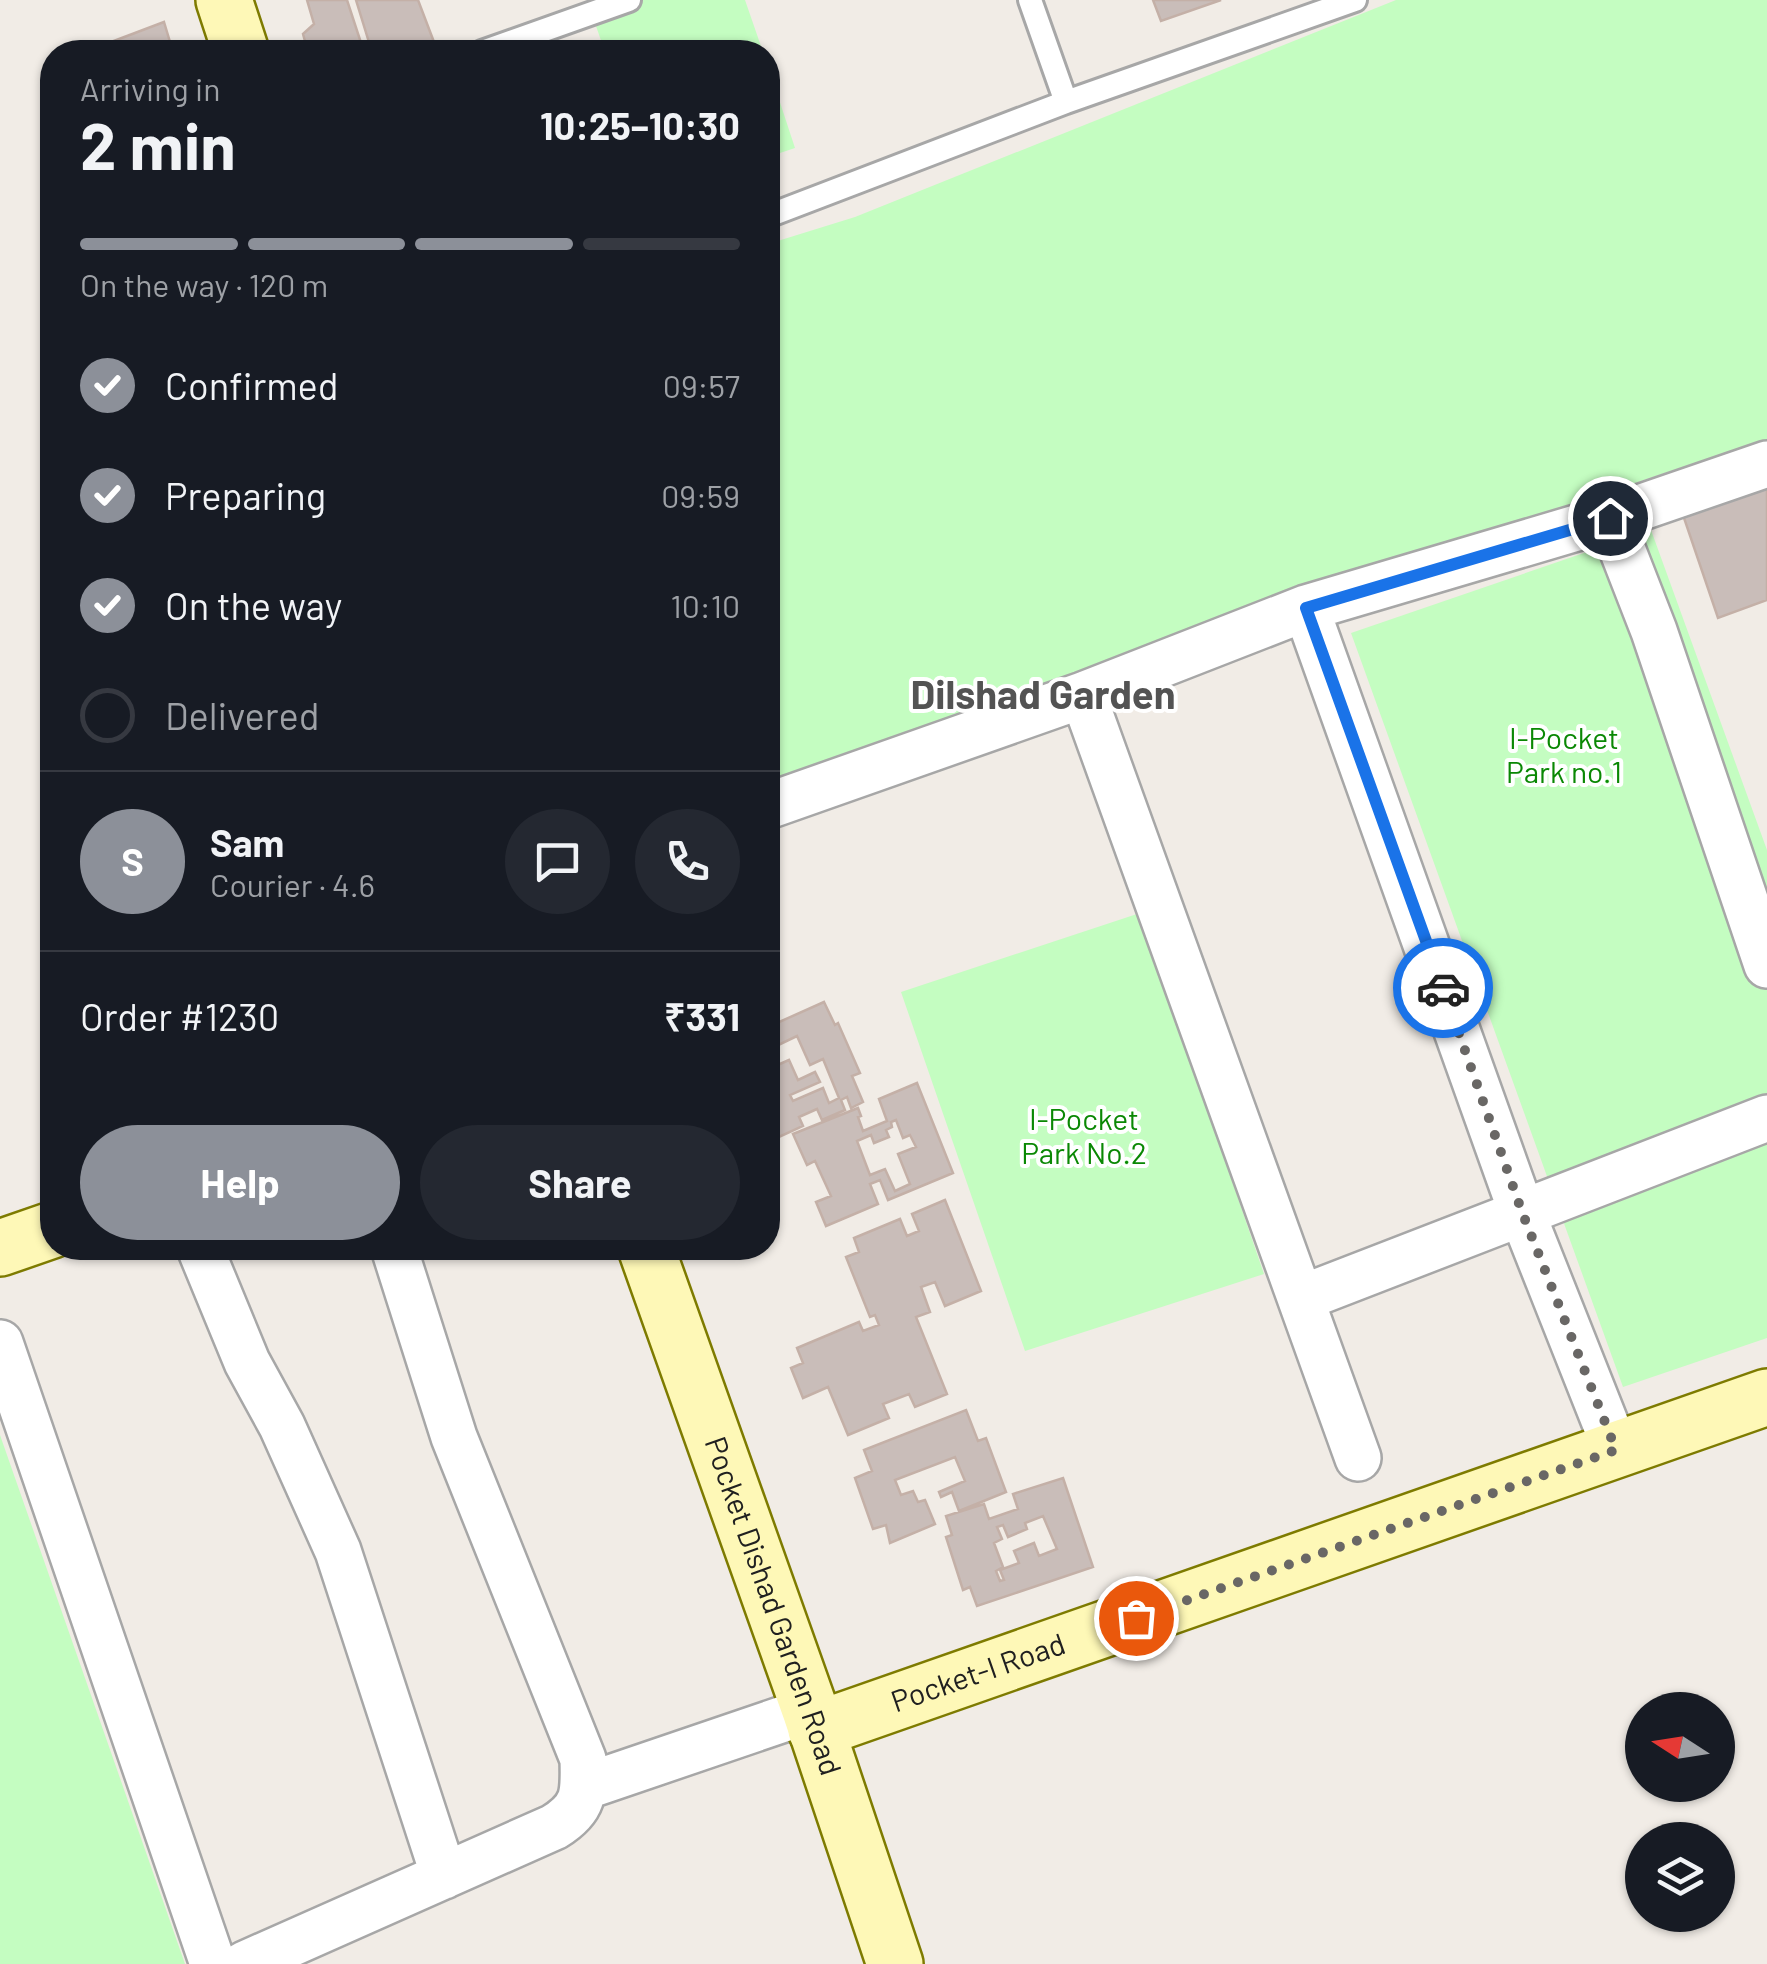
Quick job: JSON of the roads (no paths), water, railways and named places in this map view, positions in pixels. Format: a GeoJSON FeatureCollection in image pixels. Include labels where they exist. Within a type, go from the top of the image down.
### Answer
{"type":"FeatureCollection","features":[{"type":"Feature","properties":{"kind":"street"},"geometry":{"type":"LineString","coordinates":[[224,0],[238,40]]}},
{"type":"Feature","properties":{"kind":"street"},"geometry":{"type":"LineString","coordinates":[[780,802],[1082,695],[1306,608],[1610,518],[1767,464]]}},
{"type":"Feature","properties":{"kind":"street"},"geometry":{"type":"LineString","coordinates":[[1610,518],[1654,631],[1767,965]]}},
{"type":"Feature","properties":{"kind":"street"},"geometry":{"type":"LineString","coordinates":[[1306,608],[1522,1212],[1616,1450]]}},
{"type":"Feature","properties":{"kind":"street"},"geometry":{"type":"LineString","coordinates":[[1082,695],[1358,1458]]}},
{"type":"Feature","properties":{"kind":"street"},"geometry":{"type":"LineString","coordinates":[[1302,1298],[1767,1118]]}},
{"type":"Feature","properties":{"kind":"street"},"geometry":{"type":"LineString","coordinates":[[0,1248],[40,1234]]}},
{"type":"Feature","properties":{"kind":"street"},"geometry":{"type":"LineString","coordinates":[[205,1260],[247,1362],[282,1426],[338,1551],[444,1876]]}},
{"type":"Feature","properties":{"kind":"street"},"geometry":{"type":"LineString","coordinates":[[245,1964],[554,1826],[572,1816],[582,1799],[583,1759],[454,1437],[398,1260]]}},
{"type":"Feature","properties":{"kind":"street","name":"Pocket Dishad Garden Road"},"geometry":{"type":"LineString","coordinates":[[650,1260],[896,1964]]}},
{"type":"Feature","properties":{"kind":"street"},"geometry":{"type":"LineString","coordinates":[[0,1343],[213,1964]]}},
{"type":"Feature","properties":{"kind":"street","name":"Pocket-I Road"},"geometry":{"type":"LineString","coordinates":[[813,1720],[1767,1398]]}},
{"type":"Feature","properties":{"kind":"street"},"geometry":{"type":"LineString","coordinates":[[584,1787],[813,1720]]}},
{"type":"Feature","properties":{"kind":"lane"},"geometry":{"type":"LineString","coordinates":[[516,40],[630,0]]}},
{"type":"Feature","properties":{"kind":"lane"},"geometry":{"type":"LineString","coordinates":[[1030,0],[1066,102]]}},
{"type":"Feature","properties":{"kind":"lane"},"geometry":{"type":"LineString","coordinates":[[780,211],[1066,102],[1355,0]]}},
{"type":"Feature","properties":{"kind":"district","name":"Dilshad Garden"},"geometry":{"type":"Point","coordinates":[1043,695]}},
{"type":"Feature","properties":{"kind":"park label","name":"I-Pocket Park no.1"},"geometry":{"type":"Point","coordinates":[1564,756]}},
{"type":"Feature","properties":{"kind":"park label","name":"I-Pocket Park No.2"},"geometry":{"type":"Point","coordinates":[1084,1137]}}]}
